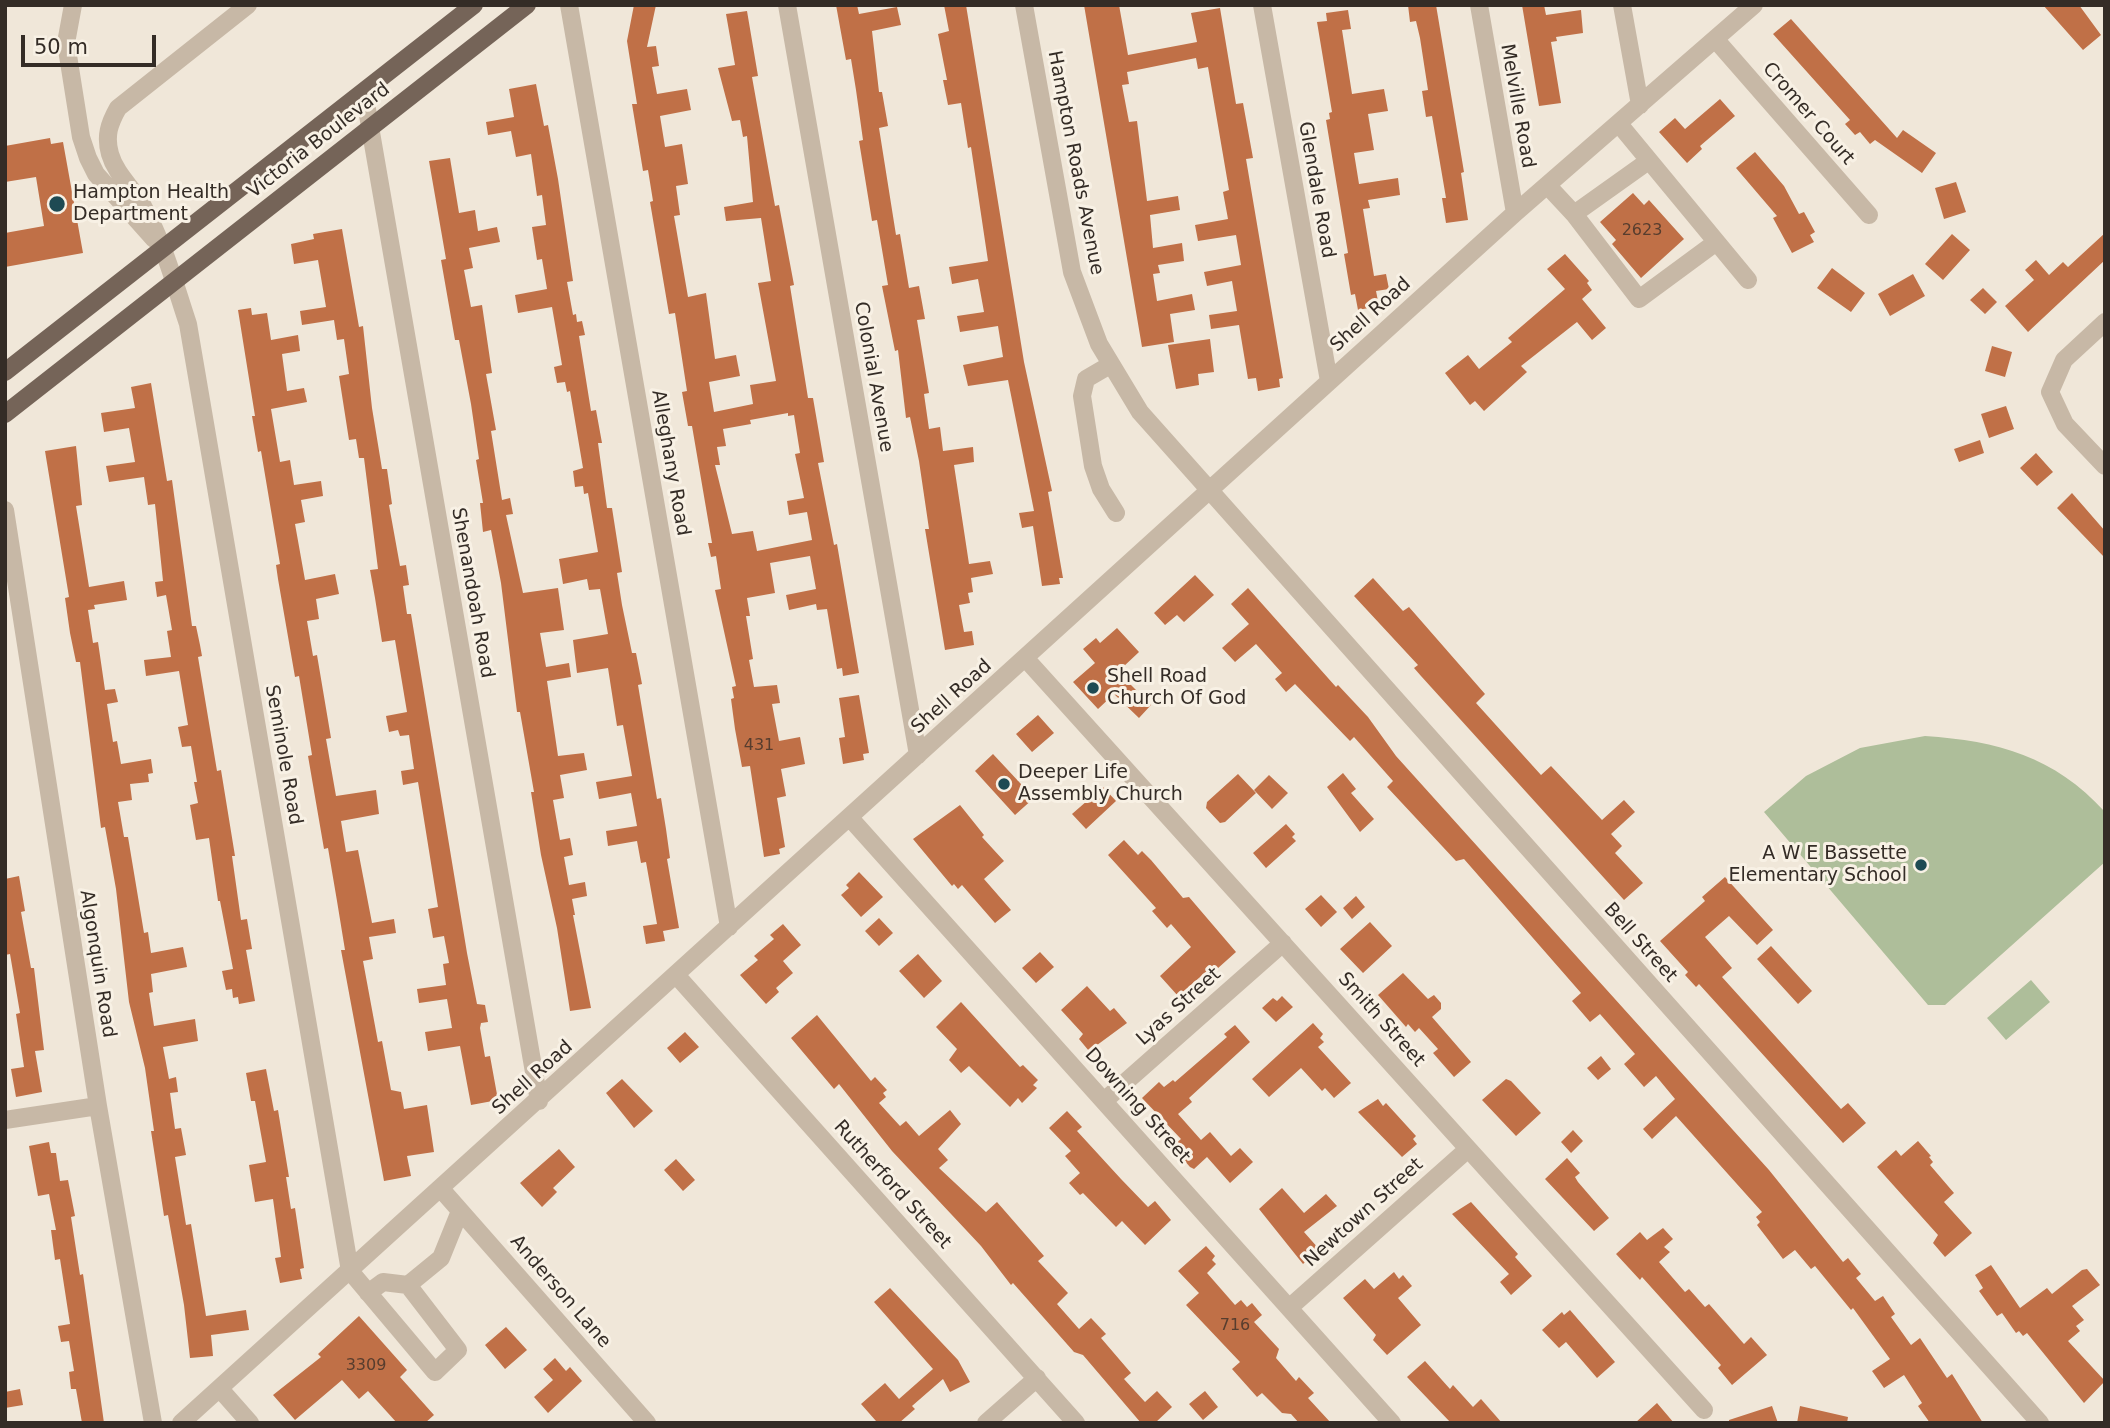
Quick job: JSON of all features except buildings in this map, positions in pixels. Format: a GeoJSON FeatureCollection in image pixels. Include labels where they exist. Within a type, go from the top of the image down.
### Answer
{"type":"FeatureCollection","features":[{"type":"Feature","properties":{"kind":"main road","name":"Victoria Boulevard"},"geometry":{"type":"LineString","coordinates":[[5,372],[474,5]]}},
{"type":"Feature","properties":{"kind":"main road","name":"Victoria Boulevard"},"geometry":{"type":"LineString","coordinates":[[5,414],[527,5]]}},
{"type":"Feature","properties":{"kind":"street"},"geometry":{"type":"LineString","coordinates":[[74,5],[66,43],[81,137],[88,158],[108,188],[163,249]]}},
{"type":"Feature","properties":{"kind":"street","name":"Seminole Road"},"geometry":{"type":"LineString","coordinates":[[248,5],[118,108],[107,131],[113,163],[144,207],[163,249],[190,337],[350,1271]]}},
{"type":"Feature","properties":{"kind":"street","name":"Alleghany Road"},"geometry":{"type":"LineString","coordinates":[[569,5],[729,927]]}},
{"type":"Feature","properties":{"kind":"street","name":"Colonial Avenue"},"geometry":{"type":"LineString","coordinates":[[787,5],[918,755]]}},
{"type":"Feature","properties":{"kind":"street","name":"Hampton Roads Avenue"},"geometry":{"type":"LineString","coordinates":[[1024,5],[1069,261],[1089,322],[1110,365],[1140,412],[1209,491]]}},
{"type":"Feature","properties":{"kind":"street","name":"Glendale Road"},"geometry":{"type":"LineString","coordinates":[[1262,5],[1329,381]]}},
{"type":"Feature","properties":{"kind":"street","name":"Melville Road"},"geometry":{"type":"LineString","coordinates":[[1479,5],[1515,213]]}},
{"type":"Feature","properties":{"kind":"street"},"geometry":{"type":"LineString","coordinates":[[1622,5],[1640,105]]}},
{"type":"Feature","properties":{"kind":"street","name":"Shell Road"},"geometry":{"type":"LineString","coordinates":[[181,1423],[677,976],[1515,213],[1754,5]]}},
{"type":"Feature","properties":{"kind":"street","name":"Cromer Court"},"geometry":{"type":"LineString","coordinates":[[1716,40],[1869,215]]}},
{"type":"Feature","properties":{"kind":"street","name":"Shenandoah Road"},"geometry":{"type":"LineString","coordinates":[[364,92],[539,1101]]}},
{"type":"Feature","properties":{"kind":"street"},"geometry":{"type":"LineString","coordinates":[[1619,124],[1647,162],[1748,281]]}},
{"type":"Feature","properties":{"kind":"street"},"geometry":{"type":"LineString","coordinates":[[1574,214],[1647,162]]}},
{"type":"Feature","properties":{"kind":"street"},"geometry":{"type":"LineString","coordinates":[[1547,185],[1574,214],[1639,299],[1715,243]]}},
{"type":"Feature","properties":{"kind":"street"},"geometry":{"type":"LineString","coordinates":[[2105,322],[2064,359],[2050,392],[2064,424],[2105,466]]}},
{"type":"Feature","properties":{"kind":"street"},"geometry":{"type":"LineString","coordinates":[[1110,365],[1086,379],[1082,396],[1097,479],[1116,513]]}},
{"type":"Feature","properties":{"kind":"street","name":"Bell Street"},"geometry":{"type":"LineString","coordinates":[[1209,491],[2040,1423]]}},
{"type":"Feature","properties":{"kind":"street","name":"Algonquin Road"},"geometry":{"type":"LineString","coordinates":[[5,510],[98,1106],[153,1423]]}},
{"type":"Feature","properties":{"kind":"street","name":"Smith Street"},"geometry":{"type":"LineString","coordinates":[[1026,659],[1704,1410]]}},
{"type":"Feature","properties":{"kind":"street","name":"Downing Street"},"geometry":{"type":"LineString","coordinates":[[850,818],[1392,1423]]}},
{"type":"Feature","properties":{"kind":"street","name":"Lyas Street"},"geometry":{"type":"LineString","coordinates":[[1104,1101],[1283,943]]}},
{"type":"Feature","properties":{"kind":"street","name":"Rutherford Street"},"geometry":{"type":"LineString","coordinates":[[677,976],[1076,1423]]}},
{"type":"Feature","properties":{"kind":"street"},"geometry":{"type":"LineString","coordinates":[[5,1120],[98,1106]]}},
{"type":"Feature","properties":{"kind":"street","name":"Newtown Street"},"geometry":{"type":"LineString","coordinates":[[1289,1308],[1468,1149]]}},
{"type":"Feature","properties":{"kind":"street","name":"Anderson Lane"},"geometry":{"type":"LineString","coordinates":[[441,1189],[647,1423]]}},
{"type":"Feature","properties":{"kind":"street"},"geometry":{"type":"LineString","coordinates":[[408,1285],[441,1258],[460,1211]]}},
{"type":"Feature","properties":{"kind":"street"},"geometry":{"type":"LineString","coordinates":[[350,1271],[368,1293],[435,1372],[458,1350],[408,1285],[383,1282],[368,1293]]}},
{"type":"Feature","properties":{"kind":"street"},"geometry":{"type":"LineString","coordinates":[[986,1423],[1037,1378]]}},
{"type":"Feature","properties":{"kind":"street"},"geometry":{"type":"LineString","coordinates":[[220,1389],[250,1423]]}},
{"type":"Feature","properties":{"kind":"green space"},"geometry":{"type":"Polygon","coordinates":[[[1925,736],[1977,742],[2023,755],[2066,777],[2105,812],[2105,862],[1945,1005],[1928,1005],[1764,812],[1806,776],[1860,748],[1925,736]]]}},
{"type":"Feature","properties":{"kind":"green space"},"geometry":{"type":"Polygon","coordinates":[[[2031,980],[2050,1002],[2006,1040],[1987,1018],[2031,980]]]}},
{"type":"Feature","properties":{"kind":"place","name":"Hampton Health Department"},"geometry":{"type":"Point","coordinates":[57,204]}},
{"type":"Feature","properties":{"kind":"place","name":"Shell Road Church Of God"},"geometry":{"type":"Point","coordinates":[1093,688]}},
{"type":"Feature","properties":{"kind":"place","name":"Deeper Life Assembly Church"},"geometry":{"type":"Point","coordinates":[1004,784]}},
{"type":"Feature","properties":{"kind":"place","name":"A W E Bassette Elementary School"},"geometry":{"type":"Point","coordinates":[1921,865]}}]}
